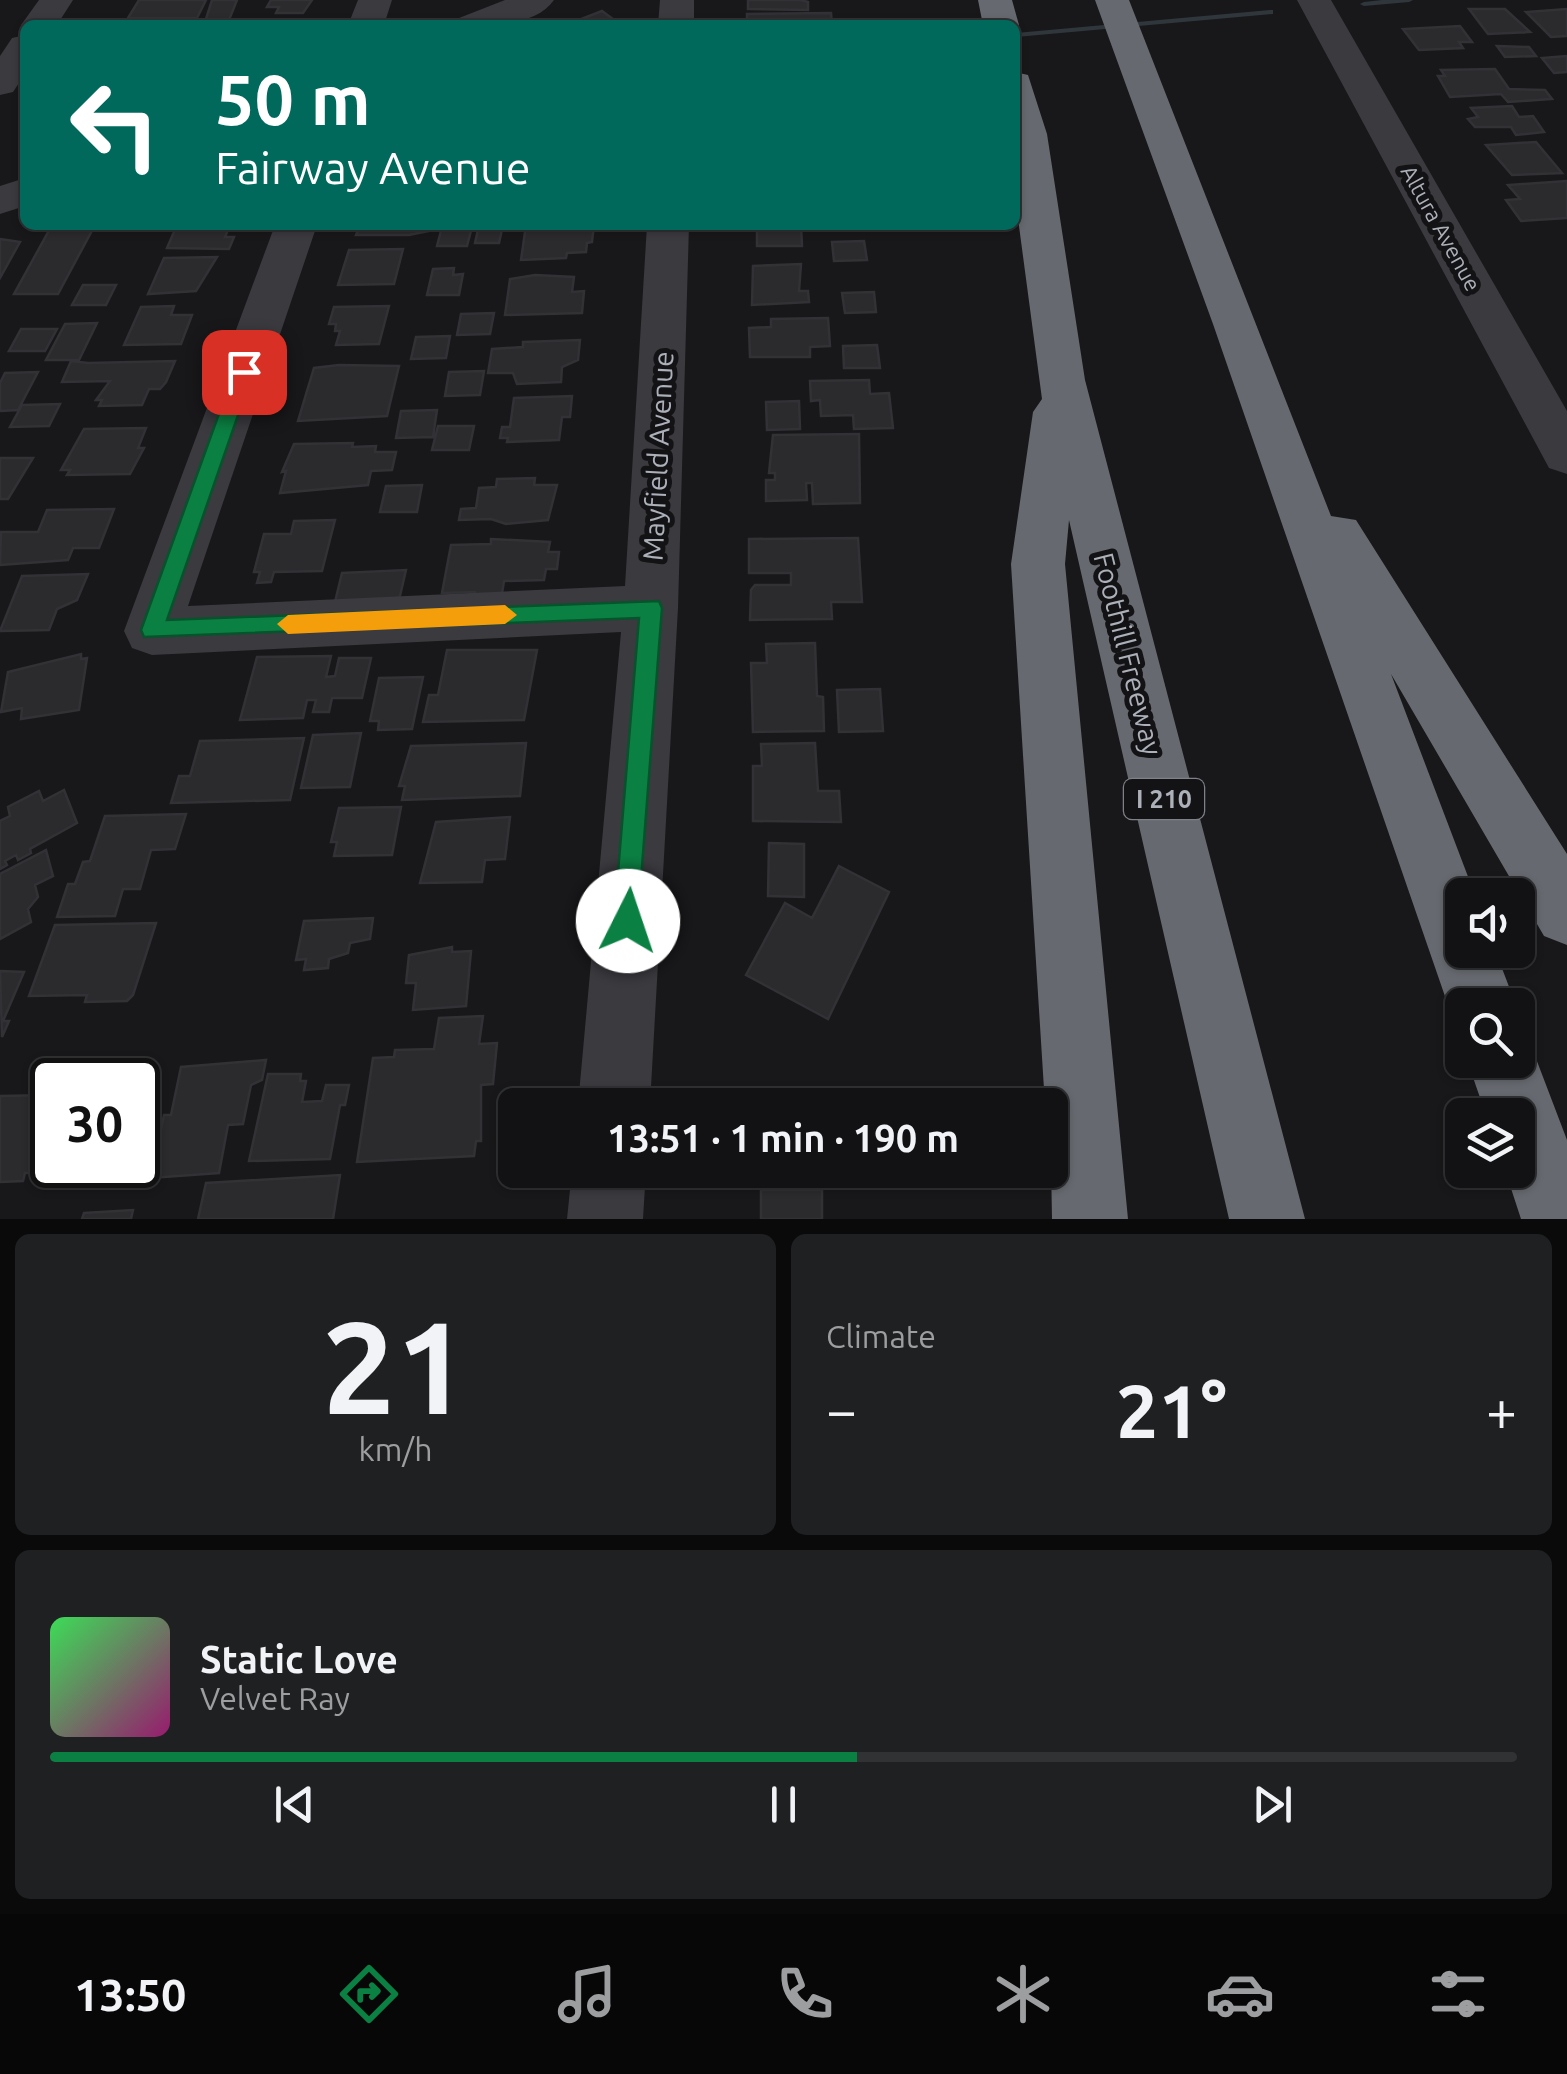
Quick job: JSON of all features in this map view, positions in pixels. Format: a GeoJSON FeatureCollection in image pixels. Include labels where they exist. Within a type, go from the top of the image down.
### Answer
{"type":"FeatureCollection","features":[{"type":"Feature","properties":{"kind":"highway"},"geometry":{"type":"LineString","coordinates":[[1112,0],[1276,435],[1476,988]]}},
{"type":"Feature","properties":{"kind":"highway","name":"Foothill Freeway"},"geometry":{"type":"LineString","coordinates":[[1020,105],[1061,380],[1267,1219]]}},
{"type":"Feature","properties":{"kind":"highway"},"geometry":{"type":"LineString","coordinates":[[1061,380],[1038,564],[1090,1219]]}},
{"type":"Feature","properties":{"kind":"highway"},"geometry":{"type":"LineString","coordinates":[[1276,435],[1567,913]]}},
{"type":"Feature","properties":{"kind":"highway"},"geometry":{"type":"LineString","coordinates":[[1508,1078],[1559,1219]]}},
{"type":"Feature","properties":{"kind":"street"},"geometry":{"type":"LineString","coordinates":[[484,20],[538,0]]}},
{"type":"Feature","properties":{"kind":"street","name":"Altura Avenue"},"geometry":{"type":"LineString","coordinates":[[1314,0],[1567,455]]}},
{"type":"Feature","properties":{"kind":"street"},"geometry":{"type":"LineString","coordinates":[[0,84],[20,54]]}},
{"type":"Feature","properties":{"kind":"street"},"geometry":{"type":"LineString","coordinates":[[294,230],[152,630],[651,608]]}},
{"type":"Feature","properties":{"kind":"street","name":"Mayfield Avenue"},"geometry":{"type":"LineString","coordinates":[[615,1088],[651,608],[668,230]]}},
{"type":"Feature","properties":{"kind":"street"},"geometry":{"type":"LineString","coordinates":[[605,1219],[608,1188]]}},
{"type":"Feature","properties":{"kind":"building"},"geometry":{"type":"Polygon","coordinates":[[[139,0],[206,0],[197,18],[128,18],[139,0]]]}},
{"type":"Feature","properties":{"kind":"building"},"geometry":{"type":"Polygon","coordinates":[[[212,0],[237,0],[229,20],[206,20],[212,0]]]}},
{"type":"Feature","properties":{"kind":"building"},"geometry":{"type":"Polygon","coordinates":[[[271,0],[312,0],[303,13],[276,13],[279,7],[267,7],[271,0]]]}},
{"type":"Feature","properties":{"kind":"building"},"geometry":{"type":"Polygon","coordinates":[[[748,0],[801,0],[808,2],[808,10],[748,9],[748,0]]]}},
{"type":"Feature","properties":{"kind":"building"},"geometry":{"type":"Polygon","coordinates":[[[1469,9],[1505,9],[1530,32],[1488,34],[1469,9]]]}},
{"type":"Feature","properties":{"kind":"building"},"geometry":{"type":"Polygon","coordinates":[[[1567,9],[1567,36],[1551,37],[1526,12],[1567,9]]]}},
{"type":"Feature","properties":{"kind":"building"},"geometry":{"type":"Polygon","coordinates":[[[602,11],[614,20],[579,20],[602,11]]]}},
{"type":"Feature","properties":{"kind":"building"},"geometry":{"type":"Polygon","coordinates":[[[831,13],[832,20],[747,20],[747,14],[831,13]]]}},
{"type":"Feature","properties":{"kind":"building"},"geometry":{"type":"Polygon","coordinates":[[[1460,26],[1472,42],[1459,42],[1463,48],[1419,50],[1403,29],[1460,26]]]}},
{"type":"Feature","properties":{"kind":"building"},"geometry":{"type":"Polygon","coordinates":[[[1497,46],[1529,47],[1536,56],[1505,57],[1497,46]]]}},
{"type":"Feature","properties":{"kind":"building"},"geometry":{"type":"Polygon","coordinates":[[[1567,56],[1567,72],[1554,73],[1542,58],[1567,56]]]}},
{"type":"Feature","properties":{"kind":"building"},"geometry":{"type":"Polygon","coordinates":[[[1495,69],[1509,89],[1545,90],[1552,99],[1508,102],[1501,94],[1450,97],[1438,76],[1445,76],[1441,70],[1495,69]]]}},
{"type":"Feature","properties":{"kind":"building"},"geometry":{"type":"Polygon","coordinates":[[[1512,106],[1519,117],[1533,116],[1544,132],[1516,135],[1511,127],[1475,127],[1468,119],[1478,117],[1471,108],[1512,106]]]}},
{"type":"Feature","properties":{"kind":"building"},"geometry":{"type":"Polygon","coordinates":[[[1536,142],[1562,173],[1512,175],[1486,145],[1536,142]]]}},
{"type":"Feature","properties":{"kind":"building"},"geometry":{"type":"Polygon","coordinates":[[[1567,181],[1567,218],[1521,221],[1506,200],[1520,199],[1508,185],[1567,181]]]}},
{"type":"Feature","properties":{"kind":"building"},"geometry":{"type":"Polygon","coordinates":[[[49,230],[92,230],[58,294],[14,294],[49,230]]]}},
{"type":"Feature","properties":{"kind":"building"},"geometry":{"type":"Polygon","coordinates":[[[175,230],[228,230],[225,237],[234,237],[229,249],[167,248],[175,230]]]}},
{"type":"Feature","properties":{"kind":"building"},"geometry":{"type":"Polygon","coordinates":[[[358,230],[434,230],[409,235],[356,235],[358,230]]]}},
{"type":"Feature","properties":{"kind":"building"},"geometry":{"type":"Polygon","coordinates":[[[441,230],[471,230],[467,246],[437,246],[441,230]]]}},
{"type":"Feature","properties":{"kind":"building"},"geometry":{"type":"Polygon","coordinates":[[[478,230],[502,230],[499,243],[475,243],[478,230]]]}},
{"type":"Feature","properties":{"kind":"building"},"geometry":{"type":"Polygon","coordinates":[[[525,230],[593,230],[586,252],[567,253],[566,258],[521,260],[525,230]]]}},
{"type":"Feature","properties":{"kind":"building"},"geometry":{"type":"Polygon","coordinates":[[[757,230],[801,230],[802,246],[757,246],[757,230]]]}},
{"type":"Feature","properties":{"kind":"building"},"geometry":{"type":"Polygon","coordinates":[[[0,239],[20,242],[0,278],[0,239]]]}},
{"type":"Feature","properties":{"kind":"building"},"geometry":{"type":"Polygon","coordinates":[[[864,241],[867,260],[834,261],[832,242],[864,241]]]}},
{"type":"Feature","properties":{"kind":"building"},"geometry":{"type":"Polygon","coordinates":[[[403,249],[394,284],[338,285],[349,250],[403,249]]]}},
{"type":"Feature","properties":{"kind":"building"},"geometry":{"type":"Polygon","coordinates":[[[217,257],[196,291],[148,294],[164,258],[217,257]]]}},
{"type":"Feature","properties":{"kind":"building"},"geometry":{"type":"Polygon","coordinates":[[[801,264],[799,291],[808,291],[809,302],[752,305],[753,266],[801,264]]]}},
{"type":"Feature","properties":{"kind":"building"},"geometry":{"type":"Polygon","coordinates":[[[454,268],[453,275],[463,274],[459,295],[427,295],[433,269],[454,268]]]}},
{"type":"Feature","properties":{"kind":"building"},"geometry":{"type":"Polygon","coordinates":[[[535,275],[574,277],[572,292],[584,291],[582,313],[505,315],[510,279],[535,275]]]}},
{"type":"Feature","properties":{"kind":"building"},"geometry":{"type":"Polygon","coordinates":[[[83,285],[116,285],[106,305],[72,305],[83,285]]]}},
{"type":"Feature","properties":{"kind":"building"},"geometry":{"type":"Polygon","coordinates":[[[874,292],[876,312],[845,313],[842,293],[874,292]]]}},
{"type":"Feature","properties":{"kind":"building"},"geometry":{"type":"Polygon","coordinates":[[[174,306],[171,315],[192,315],[181,344],[124,345],[141,307],[174,306]]]}},
{"type":"Feature","properties":{"kind":"building"},"geometry":{"type":"Polygon","coordinates":[[[389,306],[379,344],[336,345],[340,331],[335,331],[336,324],[329,324],[334,307],[389,306]]]}},
{"type":"Feature","properties":{"kind":"building"},"geometry":{"type":"Polygon","coordinates":[[[494,313],[490,334],[457,335],[461,314],[494,313]]]}},
{"type":"Feature","properties":{"kind":"building"},"geometry":{"type":"Polygon","coordinates":[[[828,318],[830,346],[810,347],[810,357],[750,357],[749,328],[771,327],[771,319],[828,318]]]}},
{"type":"Feature","properties":{"kind":"building"},"geometry":{"type":"Polygon","coordinates":[[[97,323],[79,360],[46,360],[65,324],[97,323]]]}},
{"type":"Feature","properties":{"kind":"building"},"geometry":{"type":"Polygon","coordinates":[[[21,329],[57,329],[45,351],[9,351],[21,329]]]}},
{"type":"Feature","properties":{"kind":"building"},"geometry":{"type":"Polygon","coordinates":[[[450,336],[446,358],[411,359],[416,337],[450,336]]]}},
{"type":"Feature","properties":{"kind":"building"},"geometry":{"type":"Polygon","coordinates":[[[580,340],[578,360],[562,367],[561,382],[517,384],[513,373],[488,373],[492,349],[523,347],[523,342],[580,340]]]}},
{"type":"Feature","properties":{"kind":"building"},"geometry":{"type":"Polygon","coordinates":[[[877,345],[880,368],[844,368],[843,346],[877,345]]]}},
{"type":"Feature","properties":{"kind":"building"},"geometry":{"type":"Polygon","coordinates":[[[71,361],[175,361],[166,382],[160,389],[149,389],[142,405],[99,406],[102,400],[96,400],[110,381],[62,382],[71,361]]]}},
{"type":"Feature","properties":{"kind":"building"},"geometry":{"type":"Polygon","coordinates":[[[399,366],[387,416],[298,421],[314,368],[399,366]]]}},
{"type":"Feature","properties":{"kind":"building"},"geometry":{"type":"Polygon","coordinates":[[[484,371],[480,395],[445,396],[449,372],[484,371]]]}},
{"type":"Feature","properties":{"kind":"building"},"geometry":{"type":"Polygon","coordinates":[[[38,372],[18,410],[0,411],[0,383],[5,373],[38,372]]]}},
{"type":"Feature","properties":{"kind":"building"},"geometry":{"type":"Polygon","coordinates":[[[869,380],[870,394],[889,393],[893,428],[854,429],[853,415],[821,416],[820,400],[811,401],[810,381],[869,380]]]}},
{"type":"Feature","properties":{"kind":"building"},"geometry":{"type":"Polygon","coordinates":[[[572,396],[570,417],[562,417],[559,440],[507,442],[508,438],[500,438],[502,427],[510,427],[514,398],[572,396]]]}},
{"type":"Feature","properties":{"kind":"building"},"geometry":{"type":"Polygon","coordinates":[[[799,401],[800,429],[767,430],[766,402],[799,401]]]}},
{"type":"Feature","properties":{"kind":"building"},"geometry":{"type":"Polygon","coordinates":[[[60,404],[49,426],[10,427],[22,405],[60,404]]]}},
{"type":"Feature","properties":{"kind":"building"},"geometry":{"type":"Polygon","coordinates":[[[437,410],[433,437],[396,438],[401,411],[437,410]]]}},
{"type":"Feature","properties":{"kind":"building"},"geometry":{"type":"Polygon","coordinates":[[[438,426],[474,426],[469,450],[432,450],[438,426]]]}},
{"type":"Feature","properties":{"kind":"building"},"geometry":{"type":"Polygon","coordinates":[[[146,428],[138,448],[144,448],[130,474],[67,475],[70,470],[61,470],[84,429],[146,428]]]}},
{"type":"Feature","properties":{"kind":"building"},"geometry":{"type":"Polygon","coordinates":[[[859,434],[860,503],[813,504],[812,483],[806,483],[807,500],[766,501],[766,480],[775,480],[775,473],[769,473],[773,435],[859,434]]]}},
{"type":"Feature","properties":{"kind":"building"},"geometry":{"type":"Polygon","coordinates":[[[353,443],[352,447],[376,446],[375,452],[396,452],[392,470],[371,471],[368,485],[280,493],[286,471],[282,472],[294,444],[353,443]]]}},
{"type":"Feature","properties":{"kind":"building"},"geometry":{"type":"Polygon","coordinates":[[[0,458],[33,458],[8,499],[0,499],[0,458]]]}},
{"type":"Feature","properties":{"kind":"building"},"geometry":{"type":"Polygon","coordinates":[[[535,478],[534,485],[557,485],[548,520],[506,524],[491,519],[459,520],[461,509],[476,508],[479,488],[496,487],[497,479],[535,478]]]}},
{"type":"Feature","properties":{"kind":"building"},"geometry":{"type":"Polygon","coordinates":[[[422,485],[417,512],[380,512],[386,486],[422,485]]]}},
{"type":"Feature","properties":{"kind":"building"},"geometry":{"type":"Polygon","coordinates":[[[114,509],[99,548],[73,548],[68,560],[0,565],[1,532],[38,532],[47,510],[114,509]]]}},
{"type":"Feature","properties":{"kind":"building"},"geometry":{"type":"Polygon","coordinates":[[[335,520],[322,571],[274,572],[271,582],[257,583],[260,572],[254,572],[264,534],[291,534],[294,521],[335,520]]]}},
{"type":"Feature","properties":{"kind":"building"},"geometry":{"type":"Polygon","coordinates":[[[858,538],[862,602],[831,602],[832,619],[750,620],[751,590],[755,585],[791,585],[791,573],[749,573],[749,539],[858,538]]]}},
{"type":"Feature","properties":{"kind":"building"},"geometry":{"type":"Polygon","coordinates":[[[491,539],[550,542],[548,552],[559,552],[557,569],[546,569],[544,580],[504,581],[501,600],[474,601],[475,592],[442,593],[451,545],[491,544],[491,539]]]}},
{"type":"Feature","properties":{"kind":"building"},"geometry":{"type":"Polygon","coordinates":[[[406,570],[399,600],[335,602],[342,573],[406,570]]]}},
{"type":"Feature","properties":{"kind":"building"},"geometry":{"type":"Polygon","coordinates":[[[88,574],[77,600],[57,609],[49,630],[0,631],[22,576],[88,574]]]}},
{"type":"Feature","properties":{"kind":"building"},"geometry":{"type":"Polygon","coordinates":[[[815,643],[817,696],[823,697],[824,731],[753,732],[751,663],[767,663],[766,644],[815,643]]]}},
{"type":"Feature","properties":{"kind":"building"},"geometry":{"type":"Polygon","coordinates":[[[447,650],[537,650],[524,720],[423,722],[429,695],[438,695],[447,650]]]}},
{"type":"Feature","properties":{"kind":"building"},"geometry":{"type":"Polygon","coordinates":[[[81,654],[81,659],[87,658],[79,710],[21,719],[22,708],[1,712],[8,672],[81,654]]]}},
{"type":"Feature","properties":{"kind":"building"},"geometry":{"type":"Polygon","coordinates":[[[331,656],[326,677],[335,676],[339,658],[371,658],[362,698],[332,698],[329,712],[313,712],[316,700],[307,700],[303,718],[240,720],[257,657],[331,656]]]}},
{"type":"Feature","properties":{"kind":"building"},"geometry":{"type":"Polygon","coordinates":[[[423,677],[412,729],[378,730],[379,721],[370,721],[379,678],[423,677]]]}},
{"type":"Feature","properties":{"kind":"building"},"geometry":{"type":"Polygon","coordinates":[[[880,689],[883,731],[839,732],[837,690],[880,689]]]}},
{"type":"Feature","properties":{"kind":"building"},"geometry":{"type":"Polygon","coordinates":[[[361,733],[350,787],[301,788],[313,735],[361,733]]]}},
{"type":"Feature","properties":{"kind":"building"},"geometry":{"type":"Polygon","coordinates":[[[304,738],[290,800],[171,803],[179,776],[190,776],[200,741],[304,738]]]}},
{"type":"Feature","properties":{"kind":"building"},"geometry":{"type":"Polygon","coordinates":[[[526,743],[520,796],[402,800],[405,786],[399,786],[411,746],[526,743]]]}},
{"type":"Feature","properties":{"kind":"building"},"geometry":{"type":"Polygon","coordinates":[[[815,743],[818,791],[839,791],[841,822],[753,821],[753,766],[762,766],[761,744],[815,743]]]}},
{"type":"Feature","properties":{"kind":"building"},"geometry":{"type":"Polygon","coordinates":[[[64,790],[77,823],[18,860],[16,855],[5,861],[7,865],[0,869],[0,821],[10,816],[8,807],[39,791],[43,801],[64,790]]]}},
{"type":"Feature","properties":{"kind":"building"},"geometry":{"type":"Polygon","coordinates":[[[401,807],[392,855],[334,856],[337,842],[331,842],[339,808],[401,807]]]}},
{"type":"Feature","properties":{"kind":"building"},"geometry":{"type":"Polygon","coordinates":[[[186,814],[175,849],[151,850],[140,889],[123,889],[115,916],[57,917],[68,884],[75,884],[83,862],[90,861],[105,816],[186,814]]]}},
{"type":"Feature","properties":{"kind":"building"},"geometry":{"type":"Polygon","coordinates":[[[510,817],[505,859],[485,860],[482,882],[420,883],[436,822],[510,817]]]}},
{"type":"Feature","properties":{"kind":"building"},"geometry":{"type":"Polygon","coordinates":[[[769,843],[804,844],[804,897],[768,896],[769,843]]]}},
{"type":"Feature","properties":{"kind":"building"},"geometry":{"type":"Polygon","coordinates":[[[46,850],[53,876],[35,885],[38,897],[28,909],[31,922],[0,939],[0,874],[46,850]]]}},
{"type":"Feature","properties":{"kind":"building"},"geometry":{"type":"Polygon","coordinates":[[[839,866],[889,892],[828,1019],[746,975],[785,903],[812,918],[839,866]]]}},
{"type":"Feature","properties":{"kind":"building"},"geometry":{"type":"Polygon","coordinates":[[[373,918],[370,939],[350,943],[348,953],[329,959],[328,968],[304,970],[306,959],[296,960],[304,921],[373,918]]]}},
{"type":"Feature","properties":{"kind":"building"},"geometry":{"type":"Polygon","coordinates":[[[156,923],[133,995],[127,1001],[85,1002],[87,995],[29,996],[55,925],[156,923]]]}},
{"type":"Feature","properties":{"kind":"building"},"geometry":{"type":"Polygon","coordinates":[[[452,947],[452,952],[471,951],[466,1006],[413,1010],[416,983],[406,983],[409,955],[452,947]]]}},
{"type":"Feature","properties":{"kind":"building"},"geometry":{"type":"Polygon","coordinates":[[[0,971],[24,972],[3,1021],[9,1021],[2,1037],[0,971]]]}},
{"type":"Feature","properties":{"kind":"building"},"geometry":{"type":"Polygon","coordinates":[[[483,1016],[479,1044],[497,1043],[493,1084],[481,1085],[481,1141],[476,1141],[474,1156],[357,1162],[373,1058],[394,1057],[395,1050],[434,1049],[439,1018],[483,1016]]]}},
{"type":"Feature","properties":{"kind":"building"},"geometry":{"type":"Polygon","coordinates":[[[266,1060],[262,1080],[251,1085],[243,1124],[228,1125],[219,1173],[160,1177],[160,1134],[164,1115],[171,1115],[181,1067],[266,1060]]]}},
{"type":"Feature","properties":{"kind":"building"},"geometry":{"type":"Polygon","coordinates":[[[268,1074],[301,1074],[300,1081],[306,1081],[302,1102],[322,1101],[326,1085],[349,1085],[345,1105],[340,1105],[330,1159],[249,1161],[268,1074]]]}},
{"type":"Feature","properties":{"kind":"building"},"geometry":{"type":"Polygon","coordinates":[[[30,1095],[30,1173],[25,1173],[23,1181],[0,1182],[0,1096],[30,1095]]]}},
{"type":"Feature","properties":{"kind":"building"},"geometry":{"type":"Polygon","coordinates":[[[340,1175],[333,1219],[198,1219],[206,1183],[340,1175]]]}},
{"type":"Feature","properties":{"kind":"building"},"geometry":{"type":"Polygon","coordinates":[[[761,1190],[822,1190],[822,1219],[761,1219],[761,1190]]]}},
{"type":"Feature","properties":{"kind":"building"},"geometry":{"type":"Polygon","coordinates":[[[133,1210],[131,1219],[82,1219],[84,1213],[133,1210]]]}},
{"type":"Feature","properties":{"kind":"waterway"},"geometry":{"type":"LineString","coordinates":[[1364,4],[1409,0]]}},
{"type":"Feature","properties":{"kind":"waterway"},"geometry":{"type":"LineString","coordinates":[[1020,35],[1270,12]]}},
{"type":"Feature","properties":{"kind":"slow traffic"},"geometry":{"type":"LineString","coordinates":[[288,624],[505,615]]}},
{"type":"Feature","properties":{"kind":"route"},"geometry":{"type":"LineString","coordinates":[[244,372],[152,630],[651,608],[628,921]]}}]}
